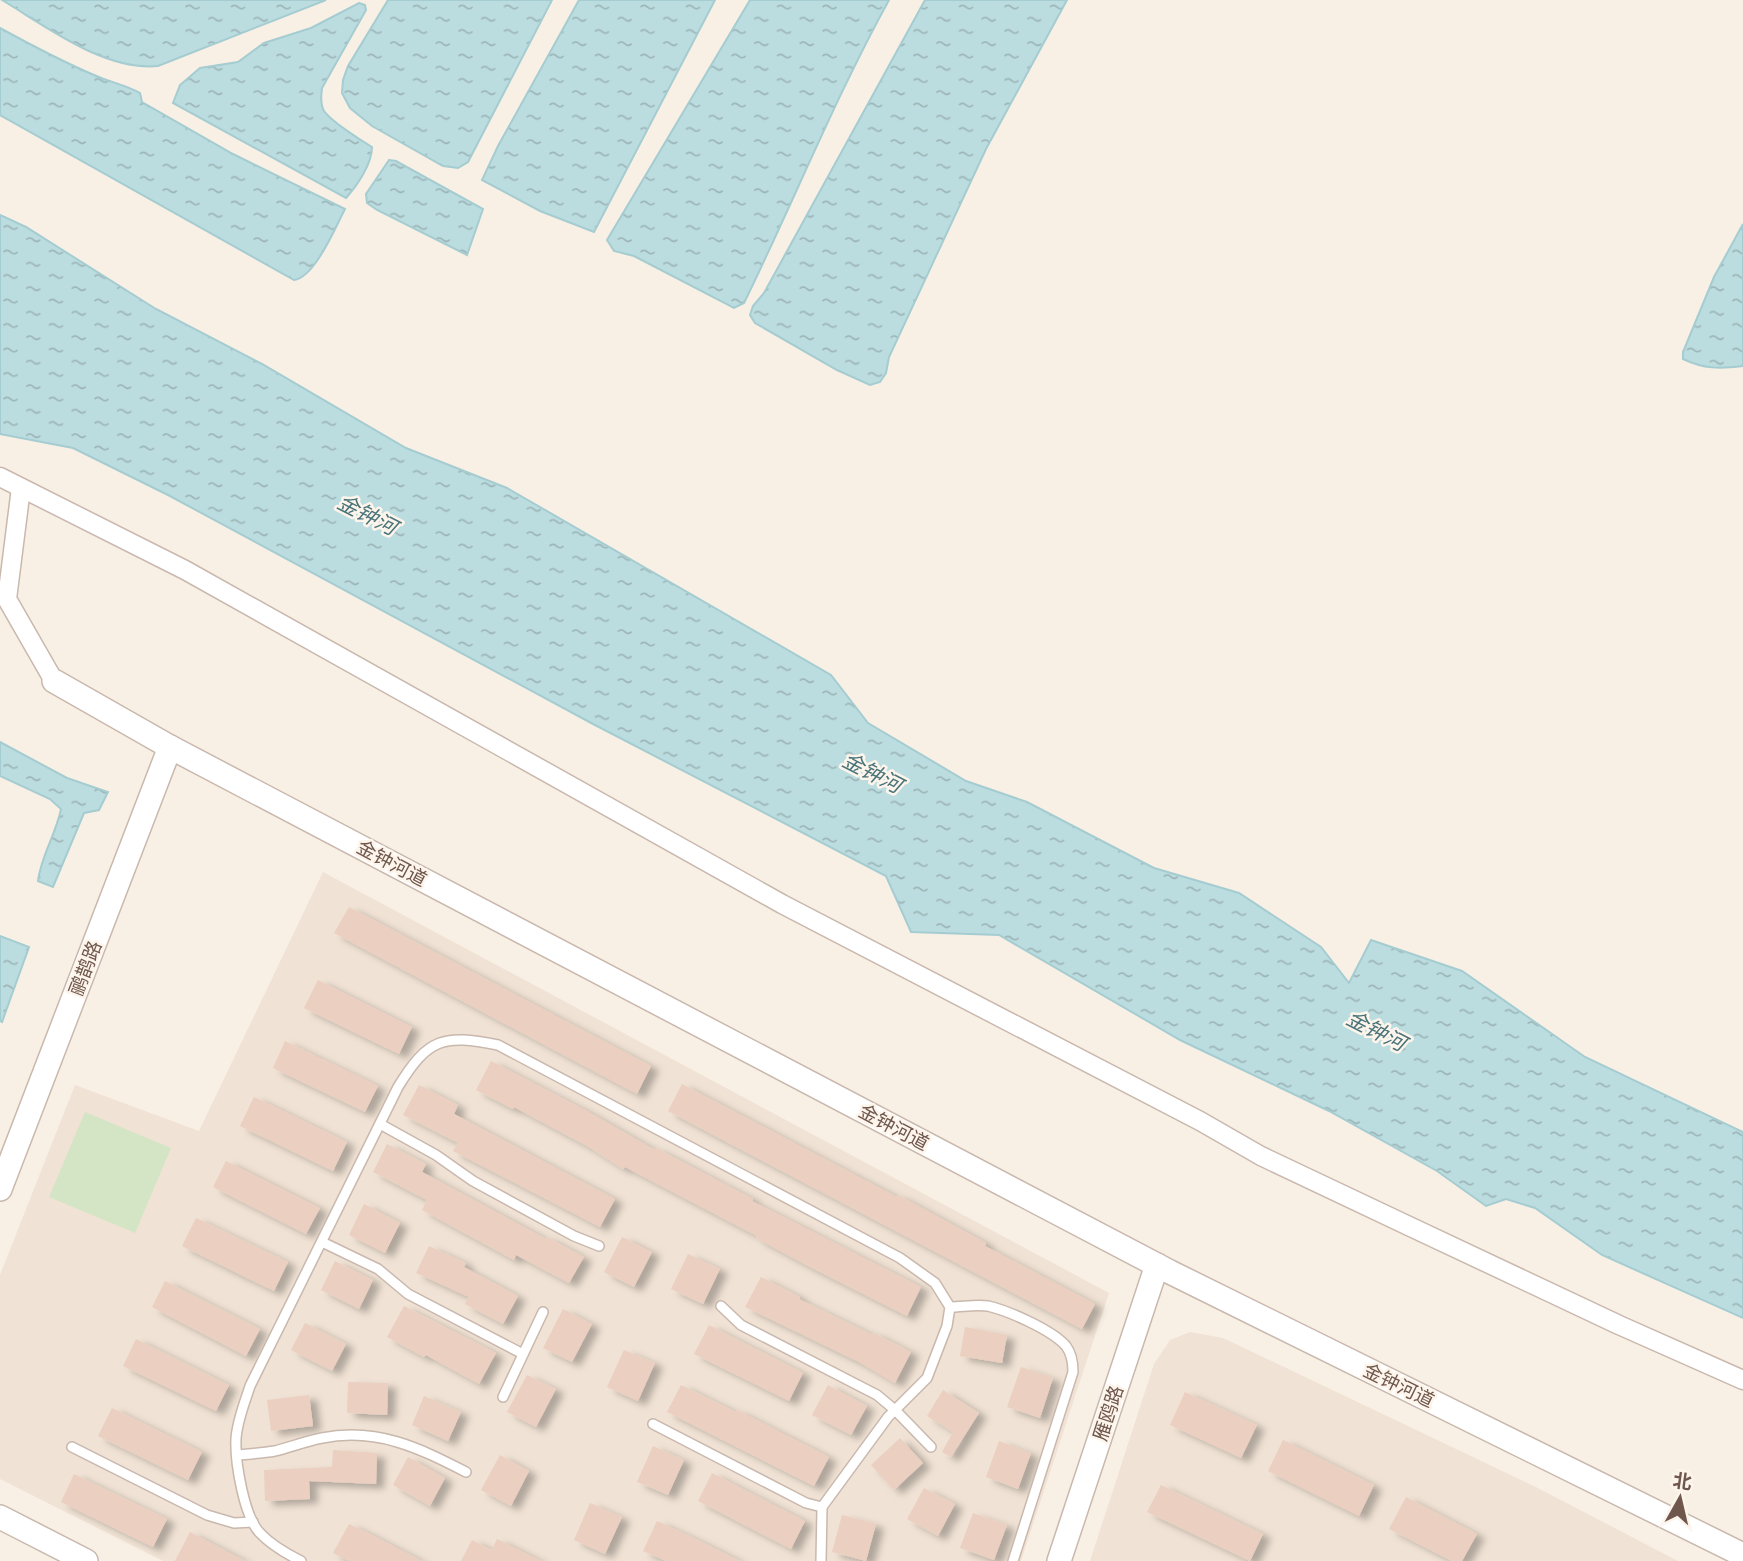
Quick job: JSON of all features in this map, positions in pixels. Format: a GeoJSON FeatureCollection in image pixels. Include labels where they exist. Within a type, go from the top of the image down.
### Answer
{"type":"FeatureCollection","features":[{"type":"Feature","properties":{"kind":"street"},"geometry":{"type":"LineString","coordinates":[[0,477],[184,570],[782,904],[1200,1121],[1261,1156],[1619,1325],[1743,1380]]}},
{"type":"Feature","properties":{"kind":"street"},"geometry":{"type":"LineString","coordinates":[[21,488],[7,599],[54,681]]}},
{"type":"Feature","properties":{"kind":"street","name":"金钟河道"},"geometry":{"type":"LineString","coordinates":[[54,681],[170,747],[1164,1269],[1743,1555]]}},
{"type":"Feature","properties":{"kind":"street","name":"鹂鹊路"},"geometry":{"type":"LineString","coordinates":[[0,1189],[170,747]]}},
{"type":"Feature","properties":{"kind":"street","name":"雁鸥路"},"geometry":{"type":"LineString","coordinates":[[1059,1561],[1164,1269]]}},
{"type":"Feature","properties":{"kind":"street","name":"雁鸥路"},"geometry":{"type":"LineString","coordinates":[[1073,1561],[1164,1269]]}},
{"type":"Feature","properties":{"kind":"street"},"geometry":{"type":"LineString","coordinates":[[0,1517],[86,1561]]}},
{"type":"Feature","properties":{"kind":"street"},"geometry":{"type":"LineString","coordinates":[[0,1534],[53,1561]]}},
{"type":"Feature","properties":{"kind":"lane"},"geometry":{"type":"LineString","coordinates":[[301,1561],[288,1555],[259,1533],[241,1487],[236,1439],[250,1386],[413,1063],[428,1048],[448,1040],[471,1040],[498,1045],[900,1258],[935,1283],[950,1307],[939,1353],[927,1378],[895,1410],[822,1507],[821,1561]]}},
{"type":"Feature","properties":{"kind":"lane"},"geometry":{"type":"LineString","coordinates":[[380,1124],[436,1155],[473,1181],[575,1236],[599,1246]]}},
{"type":"Feature","properties":{"kind":"lane"},"geometry":{"type":"LineString","coordinates":[[321,1242],[378,1269],[408,1294],[523,1354]]}},
{"type":"Feature","properties":{"kind":"lane"},"geometry":{"type":"LineString","coordinates":[[721,1306],[741,1325],[877,1395],[930,1447]]}},
{"type":"Feature","properties":{"kind":"lane"},"geometry":{"type":"LineString","coordinates":[[950,1307],[985,1306],[1005,1311],[1056,1338],[1068,1348],[1073,1362],[1073,1372],[1013,1561]]}},
{"type":"Feature","properties":{"kind":"lane"},"geometry":{"type":"LineString","coordinates":[[503,1397],[543,1312]]}},
{"type":"Feature","properties":{"kind":"lane"},"geometry":{"type":"LineString","coordinates":[[653,1424],[806,1503],[822,1507]]}},
{"type":"Feature","properties":{"kind":"lane"},"geometry":{"type":"LineString","coordinates":[[238,1455],[274,1451],[323,1438],[350,1435],[387,1439],[413,1446],[466,1472]]}},
{"type":"Feature","properties":{"kind":"lane"},"geometry":{"type":"LineString","coordinates":[[72,1447],[207,1515],[234,1523],[253,1522]]}},
{"type":"Feature","properties":{"kind":"shaded area"},"geometry":{"type":"Polygon","coordinates":[[[323,872],[1109,1293],[1021,1561],[163,1561],[0,1479],[0,1275],[75,1085],[199,1131],[323,872]]]}},
{"type":"Feature","properties":{"kind":"shaded area"},"geometry":{"type":"Polygon","coordinates":[[[1190,1332],[1223,1338],[1534,1486],[1678,1561],[1090,1561],[1154,1364],[1170,1340],[1190,1332]]]}},
{"type":"Feature","properties":{"kind":"green space"},"geometry":{"type":"Polygon","coordinates":[[[85,1112],[171,1148],[135,1233],[49,1197],[85,1112]]]}},
{"type":"Feature","properties":{"kind":"water"},"geometry":{"type":"Polygon","coordinates":[[[2,0],[326,0],[158,66],[138,66],[117,62],[77,45],[2,0]]]}},
{"type":"Feature","properties":{"kind":"water"},"geometry":{"type":"Polygon","coordinates":[[[388,0],[552,0],[468,162],[458,168],[443,166],[372,126],[350,108],[342,93],[348,66],[388,0]]]}},
{"type":"Feature","properties":{"kind":"water"},"geometry":{"type":"Polygon","coordinates":[[[579,0],[715,0],[594,232],[540,211],[482,180],[579,0]]]}},
{"type":"Feature","properties":{"kind":"water"},"geometry":{"type":"Polygon","coordinates":[[[750,0],[889,0],[850,75],[744,303],[734,308],[634,256],[614,251],[607,240],[750,0]]]}},
{"type":"Feature","properties":{"kind":"water"},"geometry":{"type":"Polygon","coordinates":[[[925,0],[1067,0],[986,149],[889,357],[886,373],[880,382],[870,385],[837,370],[755,323],[750,315],[925,0]]]}},
{"type":"Feature","properties":{"kind":"water"},"geometry":{"type":"Polygon","coordinates":[[[359,3],[365,5],[366,10],[321,94],[324,111],[372,147],[367,167],[346,198],[173,103],[180,85],[200,68],[238,62],[264,43],[311,28],[359,3]]]}},
{"type":"Feature","properties":{"kind":"water"},"geometry":{"type":"Polygon","coordinates":[[[0,28],[70,64],[140,93],[142,102],[233,154],[345,209],[317,261],[302,277],[294,280],[0,115],[0,28]]]}},
{"type":"Feature","properties":{"kind":"water"},"geometry":{"type":"Polygon","coordinates":[[[389,160],[396,161],[483,209],[467,255],[367,203],[366,194],[389,160]]]}},
{"type":"Feature","properties":{"kind":"water","name":"金钟河"},"geometry":{"type":"Polygon","coordinates":[[[0,215],[26,227],[156,309],[262,364],[406,448],[507,488],[831,675],[868,723],[966,781],[1027,802],[1154,868],[1239,893],[1321,947],[1349,983],[1371,940],[1462,971],[1585,1057],[1743,1132],[1743,1318],[1602,1255],[1535,1208],[1506,1199],[1486,1206],[1437,1171],[1329,1111],[1180,1040],[999,935],[911,932],[886,876],[593,724],[168,495],[73,448],[0,434],[0,215]]]}},
{"type":"Feature","properties":{"kind":"water"},"geometry":{"type":"Polygon","coordinates":[[[1743,224],[1743,366],[1727,368],[1698,365],[1683,359],[1683,352],[1714,277],[1743,224]]]}},
{"type":"Feature","properties":{"kind":"water"},"geometry":{"type":"Polygon","coordinates":[[[0,742],[67,778],[108,792],[99,810],[84,813],[53,887],[38,881],[61,809],[50,799],[0,776],[0,742]]]}},
{"type":"Feature","properties":{"kind":"water"},"geometry":{"type":"Polygon","coordinates":[[[0,936],[29,947],[2,1022],[0,1021],[0,936]]]}},
{"type":"Feature","properties":{"kind":"building"},"geometry":{"type":"Polygon","coordinates":[[[349,907],[651,1066],[637,1094],[334,933],[349,907]]]}},
{"type":"Feature","properties":{"kind":"building"},"geometry":{"type":"Polygon","coordinates":[[[318,980],[412,1027],[399,1054],[304,1008],[318,980]]]}},
{"type":"Feature","properties":{"kind":"building"},"geometry":{"type":"Polygon","coordinates":[[[285,1041],[378,1086],[365,1112],[273,1068],[285,1041]]]}},
{"type":"Feature","properties":{"kind":"building"},"geometry":{"type":"Polygon","coordinates":[[[491,1061],[655,1150],[656,1148],[753,1199],[752,1201],[921,1287],[907,1316],[625,1167],[623,1169],[587,1146],[514,1107],[513,1109],[476,1090],[491,1061]]]}},
{"type":"Feature","properties":{"kind":"building"},"geometry":{"type":"Polygon","coordinates":[[[682,1084],[897,1197],[898,1195],[986,1243],[985,1246],[1095,1304],[1082,1329],[668,1111],[682,1084]]]}},
{"type":"Feature","properties":{"kind":"building"},"geometry":{"type":"Polygon","coordinates":[[[419,1085],[458,1105],[454,1114],[615,1199],[600,1227],[453,1151],[458,1143],[403,1115],[419,1085]]]}},
{"type":"Feature","properties":{"kind":"building"},"geometry":{"type":"Polygon","coordinates":[[[254,1097],[347,1142],[333,1171],[240,1126],[254,1097]]]}},
{"type":"Feature","properties":{"kind":"building"},"geometry":{"type":"Polygon","coordinates":[[[387,1144],[426,1164],[422,1172],[584,1257],[569,1283],[516,1255],[514,1260],[422,1210],[427,1200],[373,1172],[387,1144]]]}},
{"type":"Feature","properties":{"kind":"building"},"geometry":{"type":"Polygon","coordinates":[[[226,1161],[320,1208],[306,1234],[213,1187],[226,1161]]]}},
{"type":"Feature","properties":{"kind":"building"},"geometry":{"type":"Polygon","coordinates":[[[364,1204],[400,1223],[385,1253],[349,1235],[364,1204]]]}},
{"type":"Feature","properties":{"kind":"building"},"geometry":{"type":"Polygon","coordinates":[[[196,1218],[288,1262],[274,1291],[182,1246],[196,1218]]]}},
{"type":"Feature","properties":{"kind":"building"},"geometry":{"type":"Polygon","coordinates":[[[622,1237],[652,1252],[634,1287],[604,1272],[622,1237]]]}},
{"type":"Feature","properties":{"kind":"building"},"geometry":{"type":"Polygon","coordinates":[[[429,1246],[466,1263],[464,1267],[518,1296],[503,1324],[465,1304],[469,1297],[416,1273],[429,1246]]]}},
{"type":"Feature","properties":{"kind":"building"},"geometry":{"type":"Polygon","coordinates":[[[688,1254],[720,1269],[703,1304],[671,1289],[688,1254]]]}},
{"type":"Feature","properties":{"kind":"building"},"geometry":{"type":"Polygon","coordinates":[[[335,1261],[373,1280],[359,1309],[321,1290],[335,1261]]]}},
{"type":"Feature","properties":{"kind":"building"},"geometry":{"type":"Polygon","coordinates":[[[761,1277],[800,1297],[799,1299],[911,1352],[895,1383],[859,1362],[745,1307],[761,1277]]]}},
{"type":"Feature","properties":{"kind":"building"},"geometry":{"type":"Polygon","coordinates":[[[165,1281],[260,1329],[246,1356],[152,1307],[165,1281]]]}},
{"type":"Feature","properties":{"kind":"building"},"geometry":{"type":"Polygon","coordinates":[[[404,1306],[496,1353],[479,1384],[387,1337],[404,1306]]]}},
{"type":"Feature","properties":{"kind":"building"},"geometry":{"type":"Polygon","coordinates":[[[563,1309],[592,1324],[572,1362],[543,1348],[563,1309]]]}},
{"type":"Feature","properties":{"kind":"building"},"geometry":{"type":"Polygon","coordinates":[[[305,1323],[346,1344],[332,1371],[291,1350],[305,1323]]]}},
{"type":"Feature","properties":{"kind":"building"},"geometry":{"type":"Polygon","coordinates":[[[709,1325],[803,1373],[789,1401],[694,1354],[709,1325]]]}},
{"type":"Feature","properties":{"kind":"building"},"geometry":{"type":"Polygon","coordinates":[[[965,1327],[1007,1335],[1002,1363],[960,1356],[965,1327]]]}},
{"type":"Feature","properties":{"kind":"building"},"geometry":{"type":"Polygon","coordinates":[[[136,1339],[229,1385],[216,1411],[123,1366],[136,1339]]]}},
{"type":"Feature","properties":{"kind":"building"},"geometry":{"type":"Polygon","coordinates":[[[624,1350],[655,1363],[638,1401],[607,1387],[624,1350]]]}},
{"type":"Feature","properties":{"kind":"building"},"geometry":{"type":"Polygon","coordinates":[[[1021,1367],[1053,1378],[1040,1418],[1007,1407],[1021,1367]]]}},
{"type":"Feature","properties":{"kind":"building"},"geometry":{"type":"Polygon","coordinates":[[[527,1375],[556,1389],[536,1427],[507,1412],[527,1375]]]}},
{"type":"Feature","properties":{"kind":"building"},"geometry":{"type":"Polygon","coordinates":[[[348,1382],[388,1383],[387,1415],[347,1413],[348,1382]]]}},
{"type":"Feature","properties":{"kind":"building"},"geometry":{"type":"Polygon","coordinates":[[[681,1385],[829,1457],[814,1486],[667,1412],[681,1385]]]}},
{"type":"Feature","properties":{"kind":"building"},"geometry":{"type":"Polygon","coordinates":[[[828,1385],[867,1406],[851,1435],[812,1415],[828,1385]]]}},
{"type":"Feature","properties":{"kind":"building"},"geometry":{"type":"Polygon","coordinates":[[[943,1390],[979,1413],[951,1457],[942,1452],[953,1432],[927,1416],[943,1390]]]}},
{"type":"Feature","properties":{"kind":"building"},"geometry":{"type":"Polygon","coordinates":[[[1185,1392],[1257,1425],[1241,1458],[1170,1425],[1185,1392]]]}},
{"type":"Feature","properties":{"kind":"building"},"geometry":{"type":"Polygon","coordinates":[[[309,1395],[313,1426],[271,1431],[267,1400],[309,1395]]]}},
{"type":"Feature","properties":{"kind":"building"},"geometry":{"type":"Polygon","coordinates":[[[424,1396],[461,1412],[448,1441],[412,1425],[424,1396]]]}},
{"type":"Feature","properties":{"kind":"building"},"geometry":{"type":"Polygon","coordinates":[[[112,1408],[202,1452],[188,1480],[98,1436],[112,1408]]]}},
{"type":"Feature","properties":{"kind":"building"},"geometry":{"type":"Polygon","coordinates":[[[900,1438],[923,1463],[894,1490],[871,1465],[900,1438]]]}},
{"type":"Feature","properties":{"kind":"building"},"geometry":{"type":"Polygon","coordinates":[[[1283,1440],[1374,1485],[1359,1516],[1268,1471],[1283,1440]]]}},
{"type":"Feature","properties":{"kind":"building"},"geometry":{"type":"Polygon","coordinates":[[[999,1441],[1031,1453],[1018,1489],[986,1477],[999,1441]]]}},
{"type":"Feature","properties":{"kind":"building"},"geometry":{"type":"Polygon","coordinates":[[[653,1446],[684,1460],[668,1495],[637,1482],[653,1446]]]}},
{"type":"Feature","properties":{"kind":"building"},"geometry":{"type":"Polygon","coordinates":[[[333,1450],[377,1453],[376,1484],[309,1481],[310,1499],[265,1501],[264,1470],[332,1467],[333,1450]]]}},
{"type":"Feature","properties":{"kind":"building"},"geometry":{"type":"Polygon","coordinates":[[[500,1455],[529,1471],[511,1506],[481,1490],[500,1455]]]}},
{"type":"Feature","properties":{"kind":"building"},"geometry":{"type":"Polygon","coordinates":[[[408,1457],[445,1478],[430,1506],[393,1485],[408,1457]]]}},
{"type":"Feature","properties":{"kind":"building"},"geometry":{"type":"Polygon","coordinates":[[[712,1473],[805,1521],[791,1549],[698,1501],[712,1473]]]}},
{"type":"Feature","properties":{"kind":"building"},"geometry":{"type":"Polygon","coordinates":[[[74,1474],[167,1519],[153,1547],[61,1502],[74,1474]]]}},
{"type":"Feature","properties":{"kind":"building"},"geometry":{"type":"Polygon","coordinates":[[[1161,1485],[1263,1534],[1250,1561],[1147,1512],[1161,1485]]]}},
{"type":"Feature","properties":{"kind":"building"},"geometry":{"type":"Polygon","coordinates":[[[924,1488],[955,1504],[938,1536],[907,1519],[924,1488]]]}},
{"type":"Feature","properties":{"kind":"building"},"geometry":{"type":"Polygon","coordinates":[[[1406,1497],[1477,1534],[1462,1561],[1452,1561],[1389,1529],[1406,1497]]]}},
{"type":"Feature","properties":{"kind":"building"},"geometry":{"type":"Polygon","coordinates":[[[590,1503],[622,1517],[605,1554],[574,1540],[590,1503]]]}},
{"type":"Feature","properties":{"kind":"building"},"geometry":{"type":"Polygon","coordinates":[[[973,1513],[1007,1525],[994,1560],[960,1548],[973,1513]]]}},
{"type":"Feature","properties":{"kind":"building"},"geometry":{"type":"Polygon","coordinates":[[[842,1515],[876,1524],[866,1561],[832,1552],[842,1515]]]}},
{"type":"Feature","properties":{"kind":"building"},"geometry":{"type":"Polygon","coordinates":[[[657,1521],[740,1561],[666,1561],[643,1551],[657,1521]]]}},
{"type":"Feature","properties":{"kind":"building"},"geometry":{"type":"Polygon","coordinates":[[[349,1524],[422,1561],[349,1561],[333,1553],[349,1524]]]}},
{"type":"Feature","properties":{"kind":"building"},"geometry":{"type":"Polygon","coordinates":[[[190,1532],[245,1561],[175,1561],[190,1532]]]}},
{"type":"Feature","properties":{"kind":"building"},"geometry":{"type":"Polygon","coordinates":[[[497,1539],[541,1561],[461,1561],[472,1540],[492,1550],[497,1539]]]}}]}
